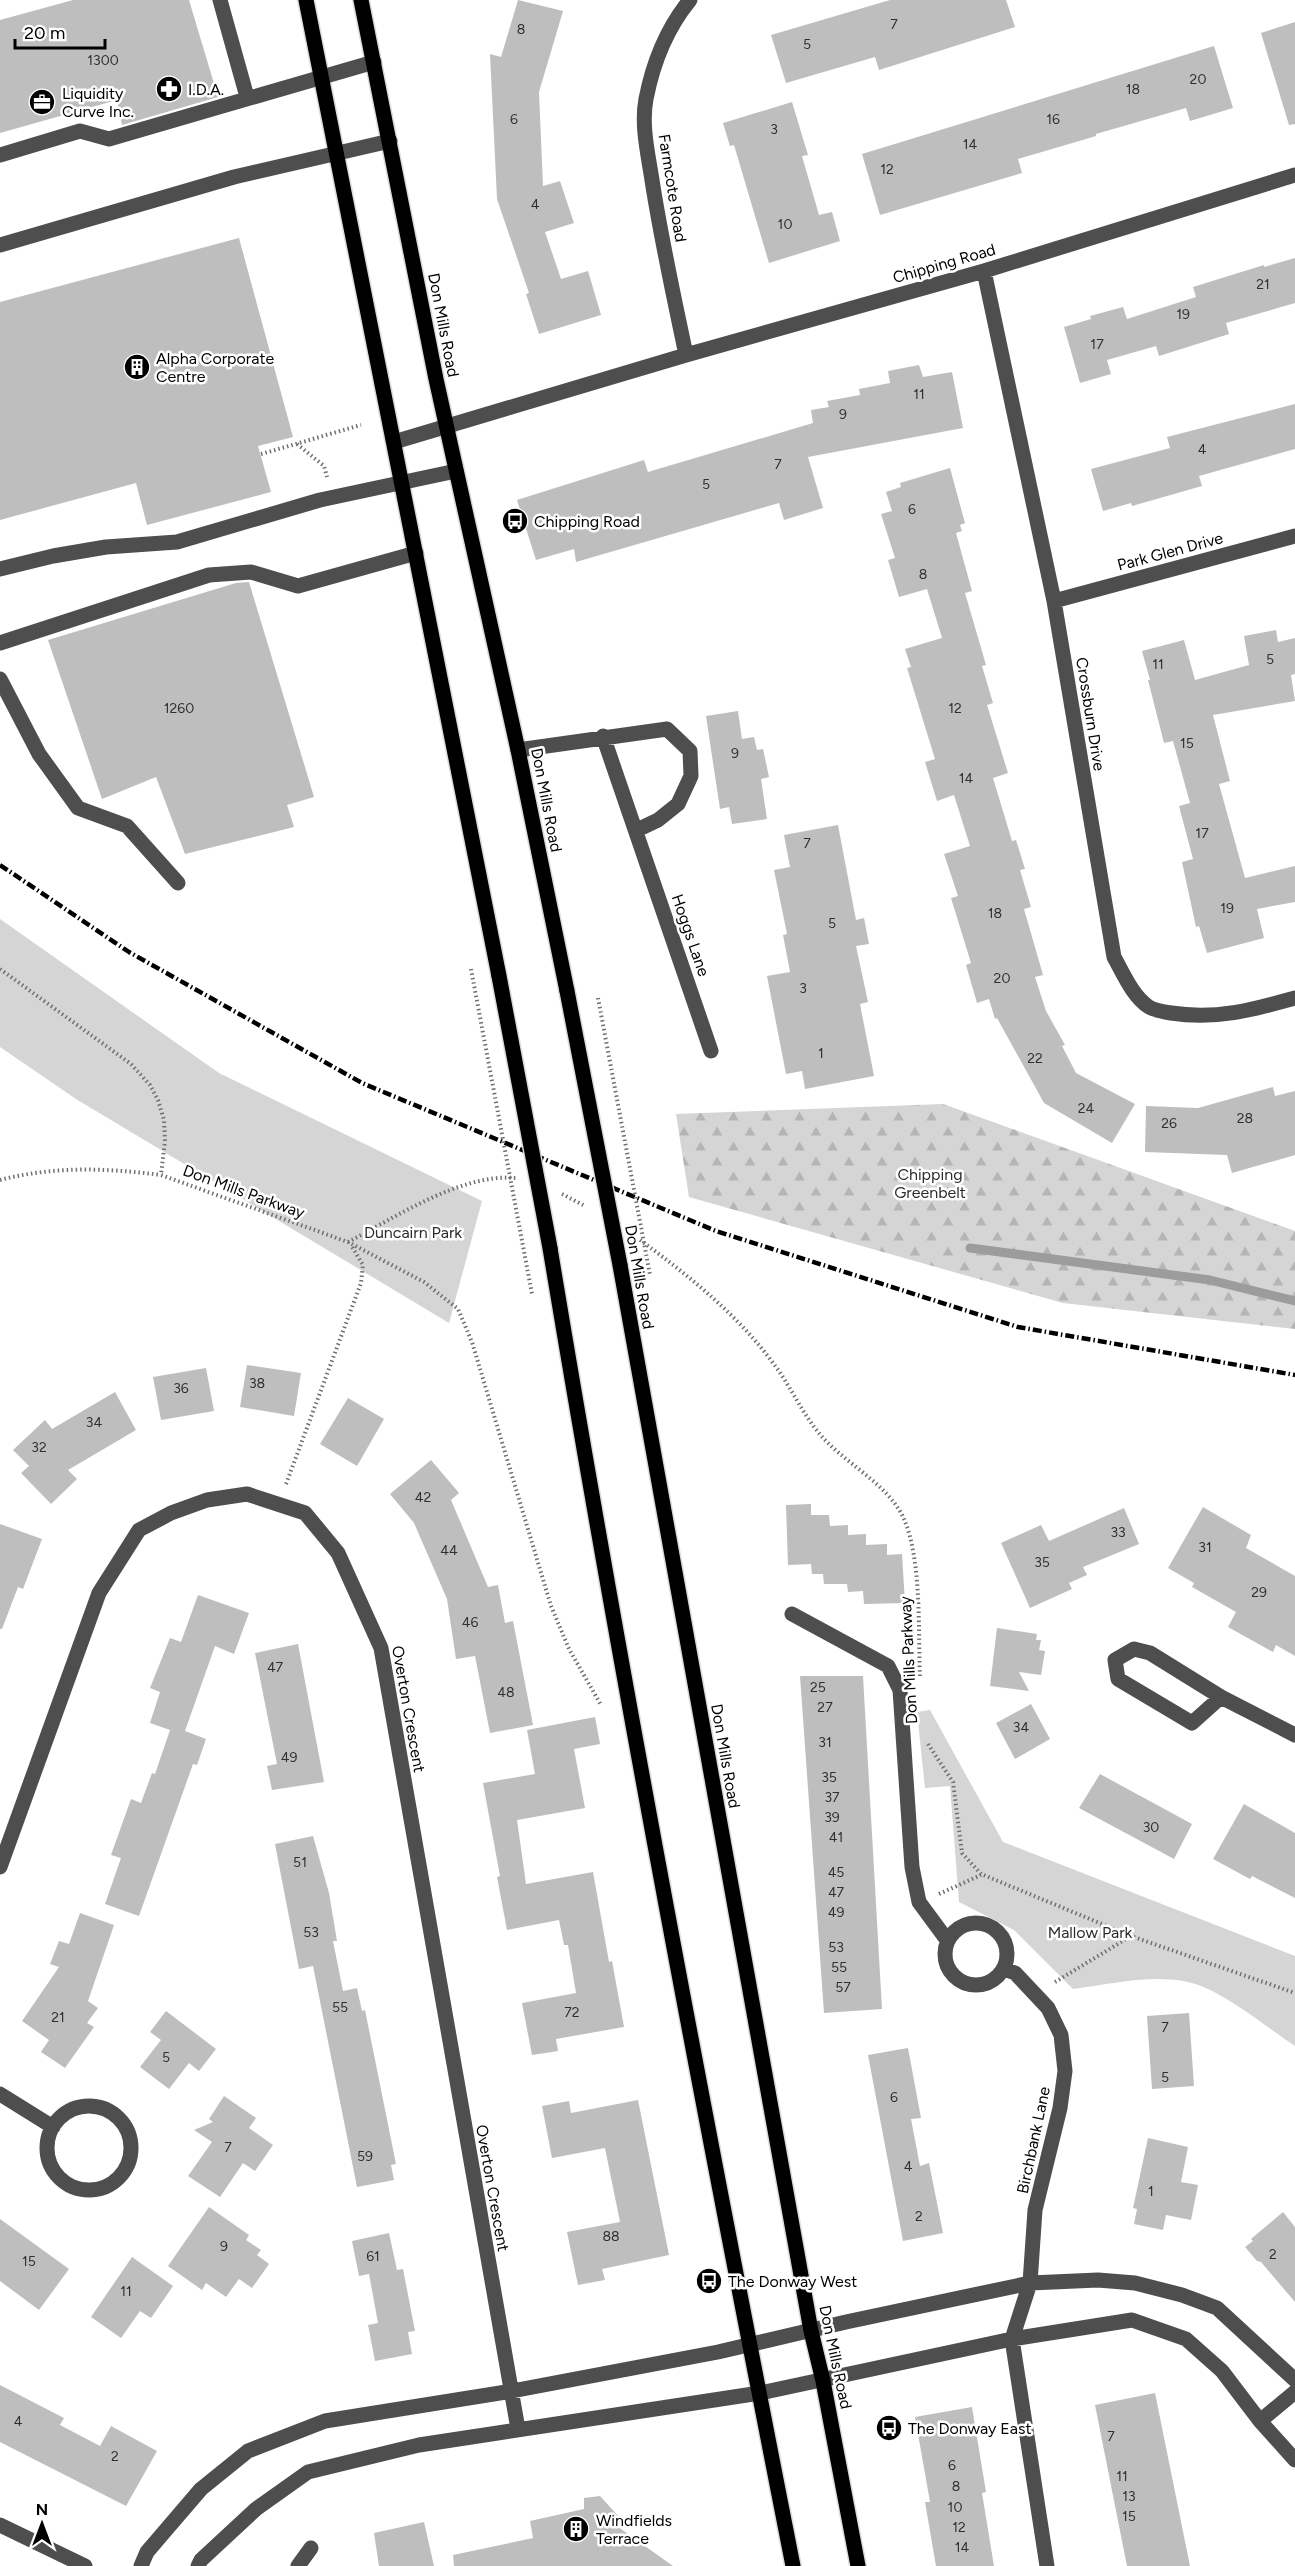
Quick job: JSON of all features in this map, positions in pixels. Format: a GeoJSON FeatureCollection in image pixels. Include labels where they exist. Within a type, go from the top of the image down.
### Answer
{"type":"FeatureCollection","features":[{"type":"Feature","properties":{"kind":"main road"},"geometry":{"type":"LineString","coordinates":[[306,0],[499,976],[550,1248],[650,1820],[793,2566]]}},
{"type":"Feature","properties":{"kind":"main road","name":"Don Mills Road"},"geometry":{"type":"LineString","coordinates":[[361,0],[446,427],[518,750],[567,991],[620,1265],[811,2331],[823,2381],[858,2566]]}},
{"type":"Feature","properties":{"kind":"street"},"geometry":{"type":"LineString","coordinates":[[220,0],[247,97]]}},
{"type":"Feature","properties":{"kind":"street","name":"Farmcote Road"},"geometry":{"type":"LineString","coordinates":[[686,355],[656,204],[645,124],[646,100],[665,38],[690,0]]}},
{"type":"Feature","properties":{"kind":"street"},"geometry":{"type":"LineString","coordinates":[[0,155],[80,131],[109,139],[321,75],[374,62]]}},
{"type":"Feature","properties":{"kind":"street"},"geometry":{"type":"LineString","coordinates":[[0,245],[234,177],[390,141]]}},
{"type":"Feature","properties":{"kind":"street","name":"Chipping Road"},"geometry":{"type":"LineString","coordinates":[[394,442],[686,355],[984,271],[1295,175]]}},
{"type":"Feature","properties":{"kind":"street","name":"Crossburn Drive"},"geometry":{"type":"LineString","coordinates":[[984,271],[1054,601],[1114,957],[1127,980],[1149,1007],[1198,1017],[1230,1014],[1295,998]]}},
{"type":"Feature","properties":{"kind":"street"},"geometry":{"type":"LineString","coordinates":[[0,569],[53,556],[106,547],[177,542],[333,497],[456,471]]}},
{"type":"Feature","properties":{"kind":"street","name":"Park Glen Drive"},"geometry":{"type":"LineString","coordinates":[[1054,601],[1295,536]]}},
{"type":"Feature","properties":{"kind":"street"},"geometry":{"type":"LineString","coordinates":[[0,643],[208,575],[251,572],[298,586],[416,553]]}},
{"type":"Feature","properties":{"kind":"street"},"geometry":{"type":"LineString","coordinates":[[0,680],[39,754],[78,808],[127,826],[178,883]]}},
{"type":"Feature","properties":{"kind":"street"},"geometry":{"type":"LineString","coordinates":[[518,750],[603,736],[667,729],[690,751],[691,776],[678,804],[658,820],[637,830]]}},
{"type":"Feature","properties":{"kind":"street","name":"Hoggs Lane"},"geometry":{"type":"LineString","coordinates":[[603,736],[711,1051]]}},
{"type":"Feature","properties":{"kind":"street","name":"Overton Crescent"},"geometry":{"type":"LineString","coordinates":[[0,1867],[99,1593],[139,1530],[171,1513],[207,1500],[247,1494],[305,1513],[338,1553],[381,1648],[518,2429]]}},
{"type":"Feature","properties":{"kind":"street"},"geometry":{"type":"LineString","coordinates":[[792,1614],[888,1666],[900,1690],[912,1867],[919,1902],[947,1940]]}},
{"type":"Feature","properties":{"kind":"street"},"geometry":{"type":"LineString","coordinates":[[1221,1697],[1192,1723],[1118,1679],[1115,1660],[1134,1649],[1150,1653],[1221,1697],[1295,1735]]}},
{"type":"Feature","properties":{"kind":"street"},"geometry":{"type":"LineString","coordinates":[[981,1922],[990,1926],[1003,1937],[1007,1947],[1004,1969],[998,1977],[988,1983],[976,1986],[960,1981],[946,1965],[947,1940],[952,1932],[970,1923],[981,1922]]}},
{"type":"Feature","properties":{"kind":"street","name":"Birchbank Lane"},"geometry":{"type":"LineString","coordinates":[[1004,1969],[1016,1973],[1048,2008],[1061,2035],[1065,2071],[1060,2108],[1035,2210],[1030,2283],[1012,2339]]}},
{"type":"Feature","properties":{"kind":"street"},"geometry":{"type":"LineString","coordinates":[[0,2094],[52,2127]]}},
{"type":"Feature","properties":{"kind":"street"},"geometry":{"type":"LineString","coordinates":[[88,2106],[108,2110],[119,2119],[129,2136],[130,2158],[124,2172],[110,2184],[93,2190],[78,2188],[62,2180],[52,2169],[47,2155],[47,2140],[52,2127],[61,2116],[74,2109],[88,2106]]}},
{"type":"Feature","properties":{"kind":"street"},"geometry":{"type":"LineString","coordinates":[[141,2566],[147,2552],[201,2489],[248,2451],[325,2421],[512,2391],[749,2345],[1030,2283],[1098,2280],[1135,2283],[1182,2295],[1217,2308],[1295,2380]]}},
{"type":"Feature","properties":{"kind":"street"},"geometry":{"type":"LineString","coordinates":[[198,2566],[201,2560],[256,2509],[308,2472],[419,2445],[760,2393],[1012,2339],[1132,2320],[1186,2339],[1222,2371],[1260,2421],[1295,2460]]}},
{"type":"Feature","properties":{"kind":"street"},"geometry":{"type":"LineString","coordinates":[[1012,2339],[1047,2566]]}},
{"type":"Feature","properties":{"kind":"street"},"geometry":{"type":"LineString","coordinates":[[1260,2421],[1295,2392]]}},
{"type":"Feature","properties":{"kind":"street"},"geometry":{"type":"LineString","coordinates":[[0,2525],[84,2566]]}},
{"type":"Feature","properties":{"kind":"street"},"geometry":{"type":"LineString","coordinates":[[298,2566],[311,2548]]}},
{"type":"Feature","properties":{"kind":"path"},"geometry":{"type":"LineString","coordinates":[[261,454],[361,425]]}},
{"type":"Feature","properties":{"kind":"path"},"geometry":{"type":"LineString","coordinates":[[296,444],[324,466],[333,497]]}},
{"type":"Feature","properties":{"kind":"path","name":"Don Mills Parkway"},"geometry":{"type":"LineString","coordinates":[[0,969],[131,1064],[150,1085],[161,1107],[164,1120],[165,1141],[161,1175],[348,1242],[424,1282],[450,1301],[463,1318],[472,1342],[551,1606],[569,1649],[601,1705]]}},
{"type":"Feature","properties":{"kind":"path"},"geometry":{"type":"LineString","coordinates":[[471,969],[532,1294]]}},
{"type":"Feature","properties":{"kind":"path"},"geometry":{"type":"LineString","coordinates":[[598,998],[650,1275]]}},
{"type":"Feature","properties":{"kind":"path"},"geometry":{"type":"LineString","coordinates":[[0,1180],[51,1170],[74,1169],[161,1175]]}},
{"type":"Feature","properties":{"kind":"path"},"geometry":{"type":"LineString","coordinates":[[278,1504],[361,1283],[362,1262],[348,1242]]}},
{"type":"Feature","properties":{"kind":"path","name":"Don Mills Parkway"},"geometry":{"type":"LineString","coordinates":[[810,1420],[828,1442],[886,1494],[905,1521],[911,1543],[917,1590],[921,1680]]}},
{"type":"Feature","properties":{"kind":"path","name":"Don Mills Parkway"},"geometry":{"type":"LineString","coordinates":[[925,1738],[953,1782],[962,1853],[982,1874],[1131,1936],[1295,1993]]}},
{"type":"Feature","properties":{"kind":"path"},"geometry":{"type":"LineString","coordinates":[[919,1902],[982,1874]]}},
{"type":"Feature","properties":{"kind":"path"},"geometry":{"type":"LineString","coordinates":[[1036,1994],[1131,1936]]}},
{"type":"Feature","properties":{"kind":"green space","name":"Duncairn Park"},"geometry":{"type":"Polygon","coordinates":[[[0,919],[219,1073],[482,1201],[449,1323],[76,1099],[0,1047],[0,919]]]}},
{"type":"Feature","properties":{"kind":"green space","name":"Chipping Greenbelt"},"geometry":{"type":"Polygon","coordinates":[[[943,1104],[1295,1231],[1295,1329],[1063,1303],[689,1197],[676,1114],[943,1104]]]}},
{"type":"Feature","properties":{"kind":"green space","name":"Mallow Park"},"geometry":{"type":"Polygon","coordinates":[[[930,1710],[1003,1842],[1295,1956],[1295,2046],[1229,2000],[1188,1982],[1145,1979],[1073,1989],[1014,1930],[959,1902],[950,1786],[925,1788],[917,1712],[930,1710]]]}},
{"type":"Feature","properties":{"kind":"building"},"geometry":{"type":"Polygon","coordinates":[[[73,0],[189,0],[218,97],[122,125],[117,100],[0,133],[0,20],[73,0]]]}},
{"type":"Feature","properties":{"kind":"building"},"geometry":{"type":"Polygon","coordinates":[[[518,0],[563,11],[539,92],[543,186],[560,181],[574,223],[545,232],[561,279],[588,271],[601,315],[539,334],[526,294],[529,293],[497,199],[490,54],[501,57],[518,0]]]}},
{"type":"Feature","properties":{"kind":"building"},"geometry":{"type":"Polygon","coordinates":[[[890,0],[1006,0],[1015,27],[879,70],[875,57],[786,83],[771,35],[890,0]]]}},
{"type":"Feature","properties":{"kind":"building"},"geometry":{"type":"Polygon","coordinates":[[[1295,22],[1295,124],[1289,125],[1261,33],[1295,22]]]}},
{"type":"Feature","properties":{"kind":"building"},"geometry":{"type":"Polygon","coordinates":[[[1214,46],[1233,108],[1190,121],[1186,108],[1096,134],[1096,136],[1018,159],[1022,173],[880,215],[862,154],[1214,46]]]}},
{"type":"Feature","properties":{"kind":"building"},"geometry":{"type":"Polygon","coordinates":[[[792,102],[808,155],[802,156],[819,215],[832,212],[840,241],[769,263],[734,145],[730,146],[723,123],[792,102]]]}},
{"type":"Feature","properties":{"kind":"building","name":"Alpha Corporate Centre"},"geometry":{"type":"Polygon","coordinates":[[[239,238],[293,437],[258,446],[271,492],[147,525],[136,483],[0,520],[0,302],[239,238]]]}},
{"type":"Feature","properties":{"kind":"building"},"geometry":{"type":"Polygon","coordinates":[[[1295,258],[1295,303],[1226,323],[1229,334],[1159,356],[1156,346],[1107,360],[1111,374],[1080,383],[1064,327],[1091,319],[1090,316],[1123,307],[1127,319],[1196,297],[1193,287],[1295,258]]]}},
{"type":"Feature","properties":{"kind":"building"},"geometry":{"type":"Polygon","coordinates":[[[919,365],[923,377],[952,372],[963,428],[808,457],[823,508],[784,520],[779,503],[576,562],[574,549],[536,560],[517,500],[644,460],[648,472],[813,423],[811,410],[829,407],[827,401],[860,395],[859,389],[890,383],[888,371],[919,365]]]}},
{"type":"Feature","properties":{"kind":"building"},"geometry":{"type":"Polygon","coordinates":[[[1295,404],[1295,449],[1199,476],[1202,486],[1132,506],[1131,503],[1103,511],[1091,469],[1170,448],[1167,437],[1295,404]]]}},
{"type":"Feature","properties":{"kind":"building"},"geometry":{"type":"Polygon","coordinates":[[[950,468],[965,523],[960,525],[962,531],[956,533],[972,591],[965,593],[986,665],[982,666],[993,703],[987,705],[1008,773],[993,778],[1012,841],[1016,840],[1025,869],[1020,870],[1031,907],[1024,909],[1043,975],[1035,977],[1046,1011],[1065,1045],[1062,1046],[1076,1073],[1135,1104],[1112,1143],[1044,1103],[997,1018],[995,1019],[989,999],[977,1003],[966,965],[971,963],[951,898],[958,896],[944,854],[970,846],[954,795],[937,801],[925,762],[935,759],[907,668],[911,667],[905,649],[942,638],[927,589],[899,597],[888,560],[895,558],[881,514],[892,511],[886,492],[901,487],[900,483],[950,468]]]}},
{"type":"Feature","properties":{"kind":"building"},"geometry":{"type":"Polygon","coordinates":[[[249,582],[314,797],[287,805],[294,827],[185,854],[156,777],[102,799],[48,640],[236,583],[249,582]]]}},
{"type":"Feature","properties":{"kind":"building"},"geometry":{"type":"Polygon","coordinates":[[[1276,630],[1278,642],[1295,638],[1295,674],[1291,675],[1295,701],[1213,715],[1230,781],[1219,784],[1245,878],[1295,866],[1295,902],[1257,909],[1264,938],[1207,953],[1199,926],[1196,927],[1182,862],[1193,859],[1179,806],[1190,803],[1173,741],[1164,743],[1142,651],[1184,640],[1195,680],[1249,665],[1244,636],[1276,630]]]}},
{"type":"Feature","properties":{"kind":"building"},"geometry":{"type":"Polygon","coordinates":[[[738,711],[742,739],[754,737],[757,750],[763,749],[769,777],[761,779],[767,819],[732,824],[729,807],[720,809],[706,716],[738,711]]]}},
{"type":"Feature","properties":{"kind":"building"},"geometry":{"type":"Polygon","coordinates":[[[838,825],[856,920],[864,918],[869,944],[856,946],[868,1002],[860,1004],[874,1076],[805,1089],[802,1071],[786,1074],[767,976],[790,972],[783,935],[787,934],[774,870],[790,867],[784,835],[838,825]]]}},
{"type":"Feature","properties":{"kind":"building"},"geometry":{"type":"Polygon","coordinates":[[[1273,1087],[1275,1096],[1295,1091],[1295,1155],[1232,1173],[1227,1155],[1145,1152],[1146,1106],[1198,1108],[1273,1087]]]}},
{"type":"Feature","properties":{"kind":"building"},"geometry":{"type":"Polygon","coordinates":[[[247,1365],[301,1373],[294,1416],[240,1407],[247,1365]]]}},
{"type":"Feature","properties":{"kind":"building"},"geometry":{"type":"Polygon","coordinates":[[[206,1368],[214,1411],[161,1420],[153,1377],[206,1368]]]}},
{"type":"Feature","properties":{"kind":"building"},"geometry":{"type":"Polygon","coordinates":[[[115,1392],[136,1430],[68,1470],[77,1479],[51,1504],[21,1473],[29,1466],[13,1450],[45,1420],[52,1429],[115,1392]]]}},
{"type":"Feature","properties":{"kind":"building"},"geometry":{"type":"Polygon","coordinates":[[[348,1398],[384,1419],[357,1466],[320,1444],[348,1398]]]}},
{"type":"Feature","properties":{"kind":"building"},"geometry":{"type":"Polygon","coordinates":[[[431,1460],[459,1493],[451,1500],[488,1587],[498,1585],[505,1623],[513,1621],[533,1725],[490,1733],[475,1656],[456,1659],[447,1599],[414,1523],[390,1494],[431,1460]]]}},
{"type":"Feature","properties":{"kind":"building"},"geometry":{"type":"Polygon","coordinates":[[[811,1504],[811,1515],[829,1515],[830,1526],[848,1525],[848,1535],[866,1534],[866,1545],[887,1544],[887,1555],[902,1554],[905,1603],[864,1604],[863,1591],[848,1592],[847,1584],[824,1584],[823,1574],[812,1574],[811,1564],[788,1565],[786,1505],[811,1504]]]}},
{"type":"Feature","properties":{"kind":"building"},"geometry":{"type":"Polygon","coordinates":[[[1203,1507],[1251,1535],[1246,1548],[1295,1576],[1295,1656],[1276,1645],[1273,1652],[1228,1627],[1236,1612],[1192,1587],[1194,1583],[1168,1568],[1203,1507]]]}},
{"type":"Feature","properties":{"kind":"building"},"geometry":{"type":"Polygon","coordinates":[[[1124,1508],[1139,1544],[1083,1567],[1087,1575],[1069,1583],[1072,1589],[1030,1608],[1001,1543],[1041,1525],[1049,1541],[1124,1508]]]}},
{"type":"Feature","properties":{"kind":"building"},"geometry":{"type":"Polygon","coordinates":[[[0,1524],[42,1539],[23,1589],[18,1587],[2,1629],[0,1629],[0,1524]]]}},
{"type":"Feature","properties":{"kind":"building"},"geometry":{"type":"Polygon","coordinates":[[[198,1595],[249,1613],[234,1654],[215,1646],[185,1731],[206,1739],[197,1765],[193,1764],[139,1916],[105,1904],[121,1858],[111,1855],[131,1799],[141,1803],[152,1773],[155,1774],[170,1730],[150,1723],[160,1692],[150,1688],[170,1638],[181,1642],[198,1595]]]}},
{"type":"Feature","properties":{"kind":"building"},"geometry":{"type":"Polygon","coordinates":[[[997,1628],[1037,1634],[1036,1640],[1041,1640],[1039,1650],[1045,1651],[1041,1675],[1019,1672],[1029,1691],[990,1686],[997,1628]]]}},
{"type":"Feature","properties":{"kind":"building"},"geometry":{"type":"Polygon","coordinates":[[[298,1644],[324,1782],[272,1790],[267,1766],[277,1764],[255,1653],[298,1644]]]}},
{"type":"Feature","properties":{"kind":"building"},"geometry":{"type":"Polygon","coordinates":[[[800,1676],[863,1676],[882,2009],[824,2013],[800,1676]]]}},
{"type":"Feature","properties":{"kind":"building"},"geometry":{"type":"Polygon","coordinates":[[[1031,1704],[1050,1739],[1015,1759],[996,1723],[1031,1704]]]}},
{"type":"Feature","properties":{"kind":"building"},"geometry":{"type":"Polygon","coordinates":[[[595,1717],[600,1744],[574,1749],[585,1808],[517,1820],[526,1884],[593,1872],[609,1962],[612,1961],[624,2027],[556,2039],[558,2051],[532,2055],[522,2003],[576,1993],[568,1945],[564,1945],[559,1920],[507,1930],[483,1783],[535,1774],[527,1730],[595,1717]]]}},
{"type":"Feature","properties":{"kind":"building"},"geometry":{"type":"Polygon","coordinates":[[[1100,1774],[1192,1824],[1174,1859],[1079,1808],[1100,1774]]]}},
{"type":"Feature","properties":{"kind":"building"},"geometry":{"type":"Polygon","coordinates":[[[1244,1804],[1295,1833],[1295,1898],[1252,1876],[1250,1879],[1213,1859],[1244,1804]]]}},
{"type":"Feature","properties":{"kind":"building"},"geometry":{"type":"Polygon","coordinates":[[[313,1836],[329,1893],[337,1941],[333,1941],[343,1991],[357,1988],[362,2011],[365,2010],[396,2164],[391,2165],[394,2180],[357,2187],[313,1966],[299,1969],[275,1844],[313,1836]]]}},
{"type":"Feature","properties":{"kind":"building"},"geometry":{"type":"Polygon","coordinates":[[[80,1913],[114,1925],[88,2001],[98,2008],[87,2023],[94,2027],[65,2068],[41,2052],[49,2040],[22,2021],[59,1967],[50,1964],[59,1941],[69,1944],[80,1913]]]}},
{"type":"Feature","properties":{"kind":"building"},"geometry":{"type":"Polygon","coordinates":[[[166,2011],[216,2049],[199,2071],[189,2063],[169,2089],[140,2067],[161,2040],[150,2032],[166,2011]]]}},
{"type":"Feature","properties":{"kind":"building"},"geometry":{"type":"Polygon","coordinates":[[[1189,2013],[1194,2086],[1152,2089],[1147,2016],[1189,2013]]]}},
{"type":"Feature","properties":{"kind":"building"},"geometry":{"type":"Polygon","coordinates":[[[908,2048],[921,2118],[911,2119],[920,2166],[929,2163],[943,2233],[903,2241],[868,2055],[908,2048]]]}},
{"type":"Feature","properties":{"kind":"building"},"geometry":{"type":"Polygon","coordinates":[[[224,2096],[256,2118],[249,2128],[273,2145],[255,2171],[243,2163],[220,2197],[188,2176],[212,2142],[194,2130],[213,2122],[209,2119],[224,2096]]]}},
{"type":"Feature","properties":{"kind":"building"},"geometry":{"type":"Polygon","coordinates":[[[638,2100],[669,2255],[602,2269],[605,2280],[578,2285],[567,2232],[620,2222],[605,2148],[552,2158],[542,2106],[569,2101],[571,2113],[638,2100]]]}},
{"type":"Feature","properties":{"kind":"building"},"geometry":{"type":"Polygon","coordinates":[[[1148,2138],[1188,2147],[1181,2182],[1198,2185],[1191,2220],[1166,2215],[1163,2230],[1134,2224],[1137,2209],[1133,2208],[1148,2138]]]}},
{"type":"Feature","properties":{"kind":"building"},"geometry":{"type":"Polygon","coordinates":[[[209,2207],[249,2235],[246,2240],[261,2250],[257,2255],[269,2264],[252,2288],[239,2279],[226,2297],[206,2283],[202,2290],[168,2266],[209,2207]]]}},
{"type":"Feature","properties":{"kind":"building"},"geometry":{"type":"Polygon","coordinates":[[[1283,2212],[1295,2227],[1295,2302],[1245,2247],[1253,2241],[1251,2239],[1283,2212]]]}},
{"type":"Feature","properties":{"kind":"building"},"geometry":{"type":"Polygon","coordinates":[[[0,2219],[69,2269],[39,2310],[0,2281],[0,2219]]]}},
{"type":"Feature","properties":{"kind":"building"},"geometry":{"type":"Polygon","coordinates":[[[389,2233],[397,2270],[403,2269],[415,2331],[408,2332],[412,2354],[375,2361],[368,2325],[378,2323],[369,2274],[359,2276],[352,2241],[389,2233]]]}},
{"type":"Feature","properties":{"kind":"building"},"geometry":{"type":"Polygon","coordinates":[[[132,2257],[173,2286],[151,2318],[140,2311],[121,2338],[91,2317],[132,2257]]]}},
{"type":"Feature","properties":{"kind":"building"},"geometry":{"type":"Polygon","coordinates":[[[0,2385],[64,2418],[60,2425],[100,2446],[111,2426],[157,2451],[126,2506],[0,2442],[0,2385]]]}},
{"type":"Feature","properties":{"kind":"building"},"geometry":{"type":"Polygon","coordinates":[[[1155,2393],[1190,2566],[1127,2566],[1095,2405],[1155,2393]]]}},
{"type":"Feature","properties":{"kind":"building"},"geometry":{"type":"Polygon","coordinates":[[[972,2407],[986,2492],[982,2493],[994,2566],[936,2566],[925,2502],[930,2502],[915,2417],[972,2407]]]}},
{"type":"Feature","properties":{"kind":"building","name":"Windfields Terrace"},"geometry":{"type":"Polygon","coordinates":[[[600,2496],[620,2518],[614,2524],[673,2566],[454,2566],[453,2555],[533,2538],[530,2521],[584,2509],[584,2498],[600,2496]]]}},
{"type":"Feature","properties":{"kind":"building"},"geometry":{"type":"Polygon","coordinates":[[[424,2522],[434,2566],[379,2566],[374,2533],[424,2522]]]}},
{"type":"Feature","properties":{"kind":"waterway"},"geometry":{"type":"LineString","coordinates":[[970,1248],[1210,1280],[1295,1301]]}},
{"type":"Feature","properties":{"kind":"railway"},"geometry":{"type":"LineString","coordinates":[[0,865],[129,952],[362,1083],[716,1231],[1018,1327],[1295,1375]]}},
{"type":"Feature","properties":{"kind":"place","name":"I.D.A."},"geometry":{"type":"Point","coordinates":[169,89]}},
{"type":"Feature","properties":{"kind":"place","name":"Liquidity Curve Inc."},"geometry":{"type":"Point","coordinates":[42,102]}},
{"type":"Feature","properties":{"kind":"place","name":"Alpha Corporate Centre"},"geometry":{"type":"Point","coordinates":[137,367]}},
{"type":"Feature","properties":{"kind":"place","name":"Chipping Road"},"geometry":{"type":"Point","coordinates":[515,521]}},
{"type":"Feature","properties":{"kind":"place","name":"The Donway West"},"geometry":{"type":"Point","coordinates":[709,2281]}},
{"type":"Feature","properties":{"kind":"place","name":"The Donway East"},"geometry":{"type":"Point","coordinates":[889,2428]}},
{"type":"Feature","properties":{"kind":"place","name":"Windfields Terrace"},"geometry":{"type":"Point","coordinates":[576,2529]}}]}
